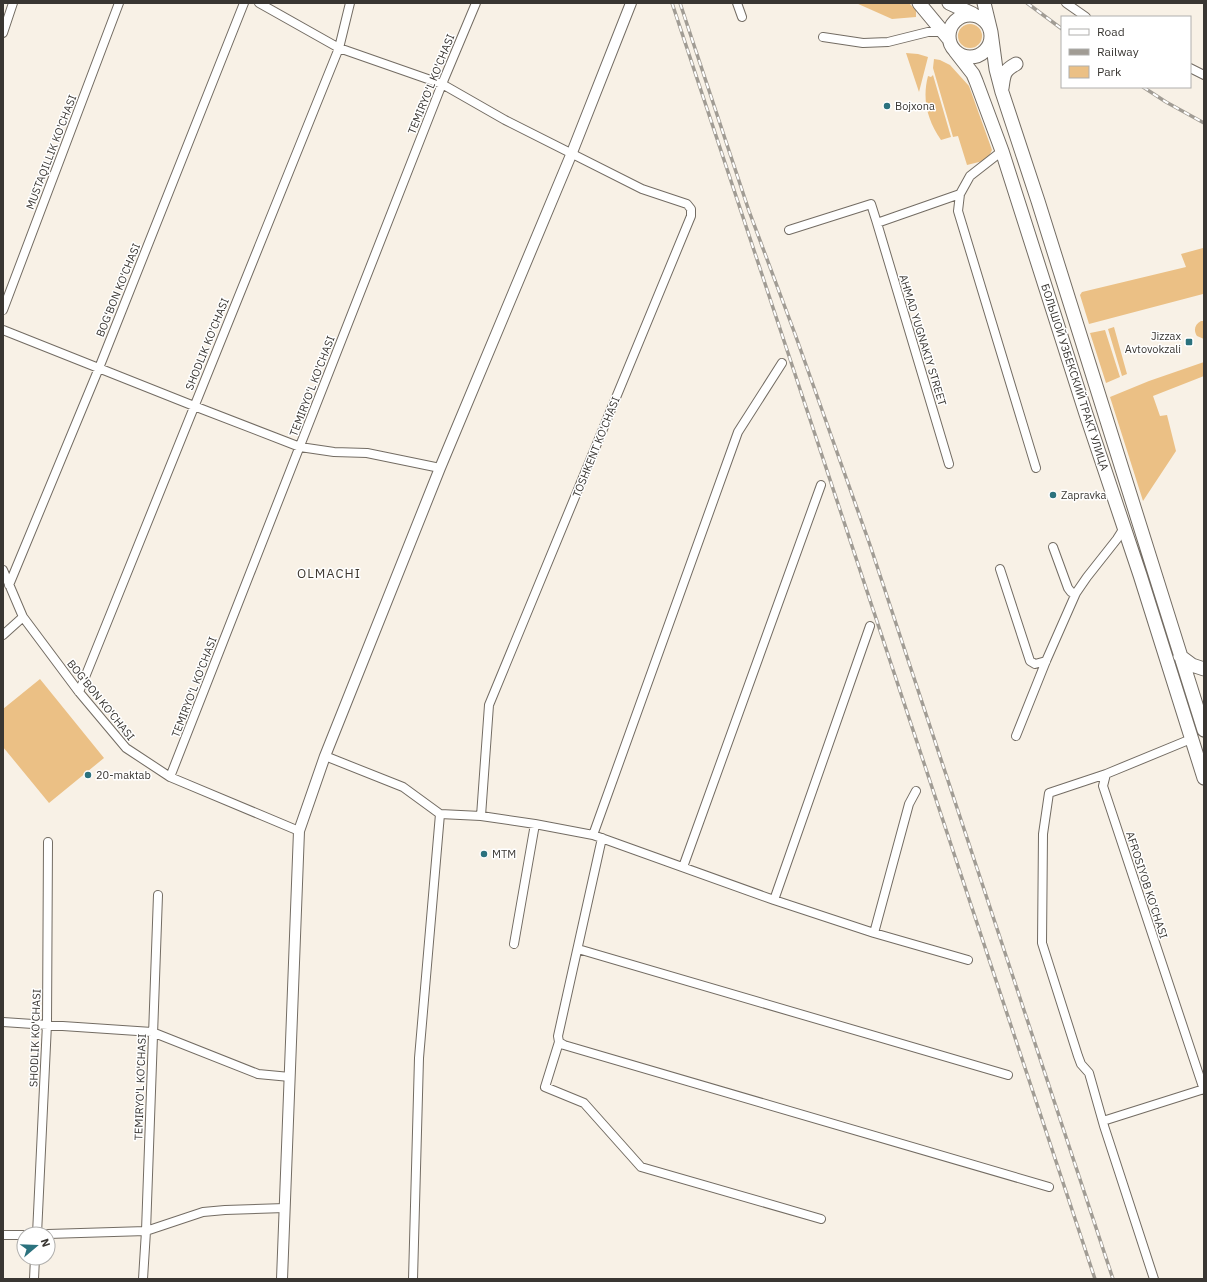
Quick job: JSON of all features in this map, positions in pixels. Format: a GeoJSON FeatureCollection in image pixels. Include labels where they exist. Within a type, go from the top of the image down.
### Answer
{"type":"FeatureCollection","features":[{"type":"Feature","properties":{"kind":"main road"},"geometry":{"type":"LineString","coordinates":[[919,3],[947,33],[952,48],[955,52],[967,57],[974,57],[981,54],[986,50],[989,44],[991,32],[984,3]]}},
{"type":"Feature","properties":{"kind":"main road"},"geometry":{"type":"LineString","coordinates":[[947,33],[953,4],[978,16],[986,22],[991,32]]}},
{"type":"Feature","properties":{"kind":"main road"},"geometry":{"type":"LineString","coordinates":[[947,33],[956,19],[961,16],[973,14]]}},
{"type":"Feature","properties":{"kind":"main road","name":"БОЛЬШОЙ УЗБЕКСКИЙ ТРАКТ УЛИЦА"},"geometry":{"type":"LineString","coordinates":[[991,32],[996,69],[1002,92],[1038,201],[1180,656],[1200,704],[1204,730]]}},
{"type":"Feature","properties":{"kind":"main road","name":"БОЛЬШОЙ УЗБЕКСКИЙ ТРАКТ УЛИЦА"},"geometry":{"type":"LineString","coordinates":[[955,52],[976,80],[1002,151],[1140,575],[1204,778]]}},
{"type":"Feature","properties":{"kind":"main road"},"geometry":{"type":"LineString","coordinates":[[1002,92],[1004,74],[1009,68],[1016,64]]}},
{"type":"Feature","properties":{"kind":"main road"},"geometry":{"type":"LineString","coordinates":[[1180,656],[1192,665],[1204,669]]}},
{"type":"Feature","properties":{"kind":"street"},"geometry":{"type":"LineString","coordinates":[[3,33],[13,3]]}},
{"type":"Feature","properties":{"kind":"street","name":"MUSTAQILLIK KO'CHASI"},"geometry":{"type":"LineString","coordinates":[[3,310],[119,3]]}},
{"type":"Feature","properties":{"kind":"street","name":"BOG'BON KO'CHASI"},"geometry":{"type":"LineString","coordinates":[[9,585],[99,368],[244,3]]}},
{"type":"Feature","properties":{"kind":"street"},"geometry":{"type":"LineString","coordinates":[[259,3],[339,48],[442,84],[571,155]]}},
{"type":"Feature","properties":{"kind":"street","name":"SHODLIK KO'CHASI"},"geometry":{"type":"LineString","coordinates":[[79,692],[339,48],[350,3]]}},
{"type":"Feature","properties":{"kind":"street","name":"TEMIRYO'L KO'CHASI"},"geometry":{"type":"LineString","coordinates":[[170,777],[442,84],[476,3]]}},
{"type":"Feature","properties":{"kind":"street"},"geometry":{"type":"LineString","coordinates":[[282,1279],[299,831],[325,756],[440,468],[571,155],[631,3]]}},
{"type":"Feature","properties":{"kind":"street"},"geometry":{"type":"LineString","coordinates":[[737,3],[742,17]]}},
{"type":"Feature","properties":{"kind":"street"},"geometry":{"type":"LineString","coordinates":[[1066,3],[1085,16]]}},
{"type":"Feature","properties":{"kind":"street"},"geometry":{"type":"LineString","coordinates":[[822,37],[863,43],[888,42],[928,32],[947,33]]}},
{"type":"Feature","properties":{"kind":"street"},"geometry":{"type":"LineString","coordinates":[[1191,68],[1204,75]]}},
{"type":"Feature","properties":{"kind":"street"},"geometry":{"type":"LineString","coordinates":[[1002,151],[970,176],[960,194],[958,211],[1036,468]]}},
{"type":"Feature","properties":{"kind":"street","name":"TOSHKENT KO'CHASI"},"geometry":{"type":"LineString","coordinates":[[481,816],[490,705],[691,216],[691,209],[687,204],[642,189],[571,155]]}},
{"type":"Feature","properties":{"kind":"street"},"geometry":{"type":"LineString","coordinates":[[877,223],[960,194]]}},
{"type":"Feature","properties":{"kind":"street","name":"AHMAD YUGNAKIY STREET"},"geometry":{"type":"LineString","coordinates":[[789,230],[871,204],[949,464]]}},
{"type":"Feature","properties":{"kind":"street"},"geometry":{"type":"LineString","coordinates":[[3,330],[300,447],[334,452],[367,453],[440,468]]}},
{"type":"Feature","properties":{"kind":"street"},"geometry":{"type":"LineString","coordinates":[[593,835],[738,432],[782,363]]}},
{"type":"Feature","properties":{"kind":"street"},"geometry":{"type":"LineString","coordinates":[[682,867],[821,485]]}},
{"type":"Feature","properties":{"kind":"street"},"geometry":{"type":"LineString","coordinates":[[1016,736],[1076,593],[1087,576],[1124,528]]}},
{"type":"Feature","properties":{"kind":"street"},"geometry":{"type":"LineString","coordinates":[[1052,547],[1068,588],[1071,592],[1076,593]]}},
{"type":"Feature","properties":{"kind":"street"},"geometry":{"type":"LineString","coordinates":[[1000,569],[1030,661],[1034,664],[1046,662]]}},
{"type":"Feature","properties":{"kind":"street","name":"BOG'BON KO'CHASI"},"geometry":{"type":"LineString","coordinates":[[3,570],[23,617],[79,692],[126,748],[170,777],[299,831]]}},
{"type":"Feature","properties":{"kind":"street"},"geometry":{"type":"LineString","coordinates":[[3,635],[23,617]]}},
{"type":"Feature","properties":{"kind":"street"},"geometry":{"type":"LineString","coordinates":[[774,900],[870,626]]}},
{"type":"Feature","properties":{"kind":"street"},"geometry":{"type":"LineString","coordinates":[[1154,1279],[1089,1073],[1081,1064],[1078,1056],[1042,943],[1043,842],[1049,793],[1106,774],[1191,739]]}},
{"type":"Feature","properties":{"kind":"street"},"geometry":{"type":"LineString","coordinates":[[325,756],[403,787],[440,814],[481,816],[593,835],[774,900],[874,933],[968,960]]}},
{"type":"Feature","properties":{"kind":"street","name":"AFROSIYOB KO'CHASI"},"geometry":{"type":"LineString","coordinates":[[1106,774],[1103,786],[1204,1090]]}},
{"type":"Feature","properties":{"kind":"street"},"geometry":{"type":"LineString","coordinates":[[874,933],[909,804],[916,791]]}},
{"type":"Feature","properties":{"kind":"street"},"geometry":{"type":"LineString","coordinates":[[413,1279],[419,1058],[440,814]]}},
{"type":"Feature","properties":{"kind":"street"},"geometry":{"type":"LineString","coordinates":[[514,944],[535,824]]}},
{"type":"Feature","properties":{"kind":"street"},"geometry":{"type":"LineString","coordinates":[[602,838],[558,1036],[559,1042],[545,1087],[584,1103],[641,1167],[821,1219]]}},
{"type":"Feature","properties":{"kind":"street","name":"SHODLIK KO'CHASI"},"geometry":{"type":"LineString","coordinates":[[37,1226],[47,1024],[48,842]]}},
{"type":"Feature","properties":{"kind":"street","name":"TEMIRYO'L KO'CHASI"},"geometry":{"type":"LineString","coordinates":[[143,1279],[158,895]]}},
{"type":"Feature","properties":{"kind":"street"},"geometry":{"type":"LineString","coordinates":[[578,949],[1008,1076]]}},
{"type":"Feature","properties":{"kind":"street"},"geometry":{"type":"LineString","coordinates":[[3,1022],[152,1032],[258,1074],[290,1077]]}},
{"type":"Feature","properties":{"kind":"street"},"geometry":{"type":"LineString","coordinates":[[559,1042],[564,1045],[1049,1187]]}},
{"type":"Feature","properties":{"kind":"street"},"geometry":{"type":"LineString","coordinates":[[1103,1121],[1204,1090]]}},
{"type":"Feature","properties":{"kind":"street"},"geometry":{"type":"LineString","coordinates":[[56,1234],[146,1232],[203,1212],[285,1208]]}},
{"type":"Feature","properties":{"kind":"street"},"geometry":{"type":"LineString","coordinates":[[3,1234],[16,1234]]}},
{"type":"Feature","properties":{"kind":"street"},"geometry":{"type":"LineString","coordinates":[[34,1279],[35,1266]]}},
{"type":"Feature","properties":{"kind":"green space"},"geometry":{"type":"Polygon","coordinates":[[[856,3],[909,3],[916,10],[916,17],[892,19],[856,3]]]}},
{"type":"Feature","properties":{"kind":"green space"},"geometry":{"type":"Polygon","coordinates":[[[970,24],[979,27],[982,36],[979,45],[970,48],[961,45],[958,36],[961,27],[970,24]]]}},
{"type":"Feature","properties":{"kind":"green space"},"geometry":{"type":"Polygon","coordinates":[[[906,53],[928,57],[919,92],[906,53]]]}},
{"type":"Feature","properties":{"kind":"green space"},"geometry":{"type":"Polygon","coordinates":[[[934,59],[950,65],[969,86],[992,150],[987,160],[967,165],[958,136],[953,137],[933,68],[934,59]]]}},
{"type":"Feature","properties":{"kind":"green space"},"geometry":{"type":"Polygon","coordinates":[[[933,75],[951,137],[941,140],[932,125],[926,101],[926,85],[928,76],[931,77],[933,75]]]}},
{"type":"Feature","properties":{"kind":"green space"},"geometry":{"type":"Polygon","coordinates":[[[1203,248],[1203,294],[1089,324],[1080,295],[1082,292],[1186,267],[1181,254],[1203,248]]]}},
{"type":"Feature","properties":{"kind":"green space"},"geometry":{"type":"Polygon","coordinates":[[[1201,321],[1204,321],[1204,339],[1197,336],[1195,332],[1196,325],[1201,321]]]}},
{"type":"Feature","properties":{"kind":"green space"},"geometry":{"type":"Polygon","coordinates":[[[1114,327],[1127,374],[1122,376],[1108,329],[1114,327]]]}},
{"type":"Feature","properties":{"kind":"green space"},"geometry":{"type":"Polygon","coordinates":[[[1105,330],[1120,377],[1106,383],[1090,333],[1105,330]]]}},
{"type":"Feature","properties":{"kind":"green space"},"geometry":{"type":"Polygon","coordinates":[[[1204,362],[1204,376],[1153,396],[1160,416],[1167,415],[1176,451],[1143,501],[1110,397],[1149,381],[1204,362]]]}},
{"type":"Feature","properties":{"kind":"green space"},"geometry":{"type":"Polygon","coordinates":[[[40,679],[104,758],[49,803],[3,747],[3,709],[40,679]]]}},
{"type":"Feature","properties":{"kind":"railway"},"geometry":{"type":"LineString","coordinates":[[672,3],[1095,1279]]}},
{"type":"Feature","properties":{"kind":"railway"},"geometry":{"type":"LineString","coordinates":[[680,3],[749,211],[795,334],[870,545],[1113,1279]]}},
{"type":"Feature","properties":{"kind":"railway"},"geometry":{"type":"LineString","coordinates":[[1027,3],[1061,28]]}},
{"type":"Feature","properties":{"kind":"railway"},"geometry":{"type":"LineString","coordinates":[[1145,88],[1204,123]]}},
{"type":"Feature","properties":{"kind":"place","name":"Bojxona"},"geometry":{"type":"Point","coordinates":[887,106]}},
{"type":"Feature","properties":{"kind":"place","name":"Jizzax Avtovokzali"},"geometry":{"type":"Point","coordinates":[1189,342]}},
{"type":"Feature","properties":{"kind":"place","name":"Zapravka"},"geometry":{"type":"Point","coordinates":[1053,495]}},
{"type":"Feature","properties":{"kind":"place","name":"20-maktab"},"geometry":{"type":"Point","coordinates":[88,775]}},
{"type":"Feature","properties":{"kind":"place","name":"MTM"},"geometry":{"type":"Point","coordinates":[484,854]}},
{"type":"Feature","properties":{"kind":"district","name":"OLMACHI"},"geometry":{"type":"Point","coordinates":[329,573]}}]}
